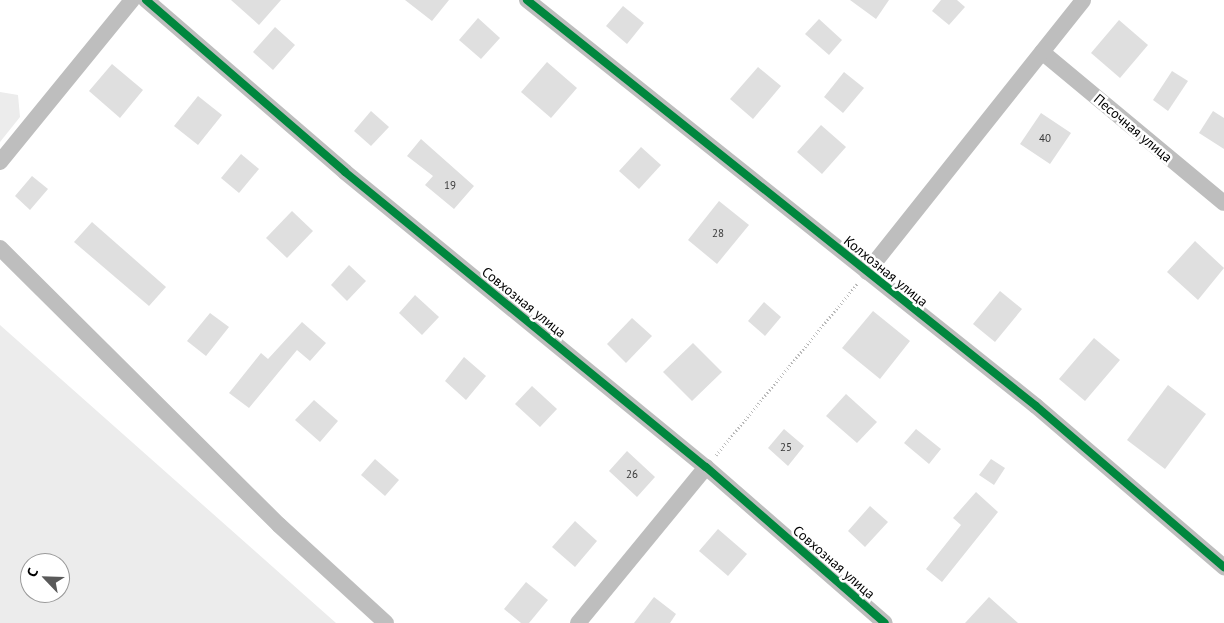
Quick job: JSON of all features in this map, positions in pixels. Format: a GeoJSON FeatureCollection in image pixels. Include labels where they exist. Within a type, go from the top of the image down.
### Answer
{"type":"FeatureCollection","features":[{"type":"Feature","properties":{"kind":"street"},"geometry":{"type":"LineString","coordinates":[[0,162],[132,0]]}},
{"type":"Feature","properties":{"kind":"street","name":"Совхозная улица"},"geometry":{"type":"LineString","coordinates":[[146,0],[345,172],[706,467],[885,623]]}},
{"type":"Feature","properties":{"kind":"street","name":"Колхозная улица"},"geometry":{"type":"LineString","coordinates":[[527,0],[1036,406],[1224,567]]}},
{"type":"Feature","properties":{"kind":"street"},"geometry":{"type":"LineString","coordinates":[[867,272],[1083,0]]}},
{"type":"Feature","properties":{"kind":"street","name":"Песочная улица"},"geometry":{"type":"LineString","coordinates":[[1042,52],[1224,203]]}},
{"type":"Feature","properties":{"kind":"street"},"geometry":{"type":"LineString","coordinates":[[0,248],[279,525],[386,623]]}},
{"type":"Feature","properties":{"kind":"street"},"geometry":{"type":"LineString","coordinates":[[578,623],[706,467]]}},
{"type":"Feature","properties":{"kind":"path"},"geometry":{"type":"LineString","coordinates":[[706,467],[867,272]]}},
{"type":"Feature","properties":{"kind":"shaded area"},"geometry":{"type":"Polygon","coordinates":[[[0,92],[18,95],[20,117],[0,142],[0,92]]]}},
{"type":"Feature","properties":{"kind":"shaded area"},"geometry":{"type":"Polygon","coordinates":[[[0,325],[336,623],[0,623],[0,325]]]}},
{"type":"Feature","properties":{"kind":"building"},"geometry":{"type":"Polygon","coordinates":[[[231,0],[281,0],[259,25],[231,0]]]}},
{"type":"Feature","properties":{"kind":"building"},"geometry":{"type":"Polygon","coordinates":[[[405,0],[449,0],[432,21],[405,0]]]}},
{"type":"Feature","properties":{"kind":"building"},"geometry":{"type":"Polygon","coordinates":[[[850,0],[889,0],[876,19],[850,0]]]}},
{"type":"Feature","properties":{"kind":"building"},"geometry":{"type":"Polygon","coordinates":[[[941,0],[957,0],[965,7],[949,25],[932,11],[941,0]]]}},
{"type":"Feature","properties":{"kind":"building"},"geometry":{"type":"Polygon","coordinates":[[[623,6],[644,23],[627,44],[606,26],[623,6]]]}},
{"type":"Feature","properties":{"kind":"building"},"geometry":{"type":"Polygon","coordinates":[[[478,18],[500,38],[481,59],[459,40],[478,18]]]}},
{"type":"Feature","properties":{"kind":"building"},"geometry":{"type":"Polygon","coordinates":[[[819,19],[842,40],[829,55],[805,34],[819,19]]]}},
{"type":"Feature","properties":{"kind":"building"},"geometry":{"type":"Polygon","coordinates":[[[1119,20],[1148,45],[1120,78],[1091,53],[1119,20]]]}},
{"type":"Feature","properties":{"kind":"building"},"geometry":{"type":"Polygon","coordinates":[[[275,27],[295,45],[273,70],[253,52],[275,27]]]}},
{"type":"Feature","properties":{"kind":"building"},"geometry":{"type":"Polygon","coordinates":[[[547,62],[577,88],[551,118],[521,92],[547,62]]]}},
{"type":"Feature","properties":{"kind":"building"},"geometry":{"type":"Polygon","coordinates":[[[112,64],[143,90],[120,118],[89,91],[112,64]]]}},
{"type":"Feature","properties":{"kind":"building"},"geometry":{"type":"Polygon","coordinates":[[[758,67],[781,86],[753,119],[730,99],[758,67]]]}},
{"type":"Feature","properties":{"kind":"building"},"geometry":{"type":"Polygon","coordinates":[[[1172,71],[1188,81],[1168,111],[1153,100],[1172,71]]]}},
{"type":"Feature","properties":{"kind":"building"},"geometry":{"type":"Polygon","coordinates":[[[844,72],[864,88],[843,113],[824,97],[844,72]]]}},
{"type":"Feature","properties":{"kind":"building"},"geometry":{"type":"Polygon","coordinates":[[[198,96],[222,115],[198,145],[174,126],[198,96]]]}},
{"type":"Feature","properties":{"kind":"building"},"geometry":{"type":"Polygon","coordinates":[[[371,111],[389,127],[371,146],[354,131],[371,111]]]}},
{"type":"Feature","properties":{"kind":"building"},"geometry":{"type":"Polygon","coordinates":[[[1213,111],[1224,118],[1224,149],[1199,133],[1213,111]]]}},
{"type":"Feature","properties":{"kind":"building"},"geometry":{"type":"Polygon","coordinates":[[[1041,113],[1071,133],[1050,164],[1020,144],[1041,113]]]}},
{"type":"Feature","properties":{"kind":"building"},"geometry":{"type":"Polygon","coordinates":[[[821,125],[846,147],[822,174],[797,152],[821,125]]]}},
{"type":"Feature","properties":{"kind":"building"},"geometry":{"type":"Polygon","coordinates":[[[421,139],[474,186],[454,209],[425,185],[433,176],[407,156],[421,139]]]}},
{"type":"Feature","properties":{"kind":"building"},"geometry":{"type":"Polygon","coordinates":[[[641,147],[661,165],[639,189],[619,171],[641,147]]]}},
{"type":"Feature","properties":{"kind":"building"},"geometry":{"type":"Polygon","coordinates":[[[241,154],[259,169],[239,193],[221,178],[241,154]]]}},
{"type":"Feature","properties":{"kind":"building"},"geometry":{"type":"Polygon","coordinates":[[[32,176],[48,189],[30,210],[15,196],[32,176]]]}},
{"type":"Feature","properties":{"kind":"building"},"geometry":{"type":"Polygon","coordinates":[[[719,201],[749,225],[717,264],[688,240],[719,201]]]}},
{"type":"Feature","properties":{"kind":"building"},"geometry":{"type":"Polygon","coordinates":[[[292,211],[313,231],[287,258],[266,238],[292,211]]]}},
{"type":"Feature","properties":{"kind":"building"},"geometry":{"type":"Polygon","coordinates":[[[92,222],[166,287],[149,306],[74,242],[92,222]]]}},
{"type":"Feature","properties":{"kind":"building"},"geometry":{"type":"Polygon","coordinates":[[[1195,241],[1224,268],[1198,300],[1167,272],[1195,241]]]}},
{"type":"Feature","properties":{"kind":"building"},"geometry":{"type":"Polygon","coordinates":[[[349,265],[366,281],[347,301],[331,285],[349,265]]]}},
{"type":"Feature","properties":{"kind":"building"},"geometry":{"type":"Polygon","coordinates":[[[1000,291],[1022,309],[995,342],[973,324],[1000,291]]]}},
{"type":"Feature","properties":{"kind":"building"},"geometry":{"type":"Polygon","coordinates":[[[415,295],[439,317],[422,335],[399,313],[415,295]]]}},
{"type":"Feature","properties":{"kind":"building"},"geometry":{"type":"Polygon","coordinates":[[[764,302],[781,317],[765,336],[748,321],[764,302]]]}},
{"type":"Feature","properties":{"kind":"building"},"geometry":{"type":"Polygon","coordinates":[[[873,311],[910,341],[880,379],[842,348],[873,311]]]}},
{"type":"Feature","properties":{"kind":"building"},"geometry":{"type":"Polygon","coordinates":[[[210,313],[229,327],[206,356],[187,341],[210,313]]]}},
{"type":"Feature","properties":{"kind":"building"},"geometry":{"type":"Polygon","coordinates":[[[632,318],[652,336],[626,363],[607,344],[632,318]]]}},
{"type":"Feature","properties":{"kind":"building"},"geometry":{"type":"Polygon","coordinates":[[[302,322],[326,343],[310,361],[297,350],[249,408],[229,393],[261,353],[268,359],[302,322]]]}},
{"type":"Feature","properties":{"kind":"building"},"geometry":{"type":"Polygon","coordinates":[[[1094,338],[1120,360],[1085,401],[1059,379],[1094,338]]]}},
{"type":"Feature","properties":{"kind":"building"},"geometry":{"type":"Polygon","coordinates":[[[693,343],[722,372],[692,401],[663,372],[693,343]]]}},
{"type":"Feature","properties":{"kind":"building"},"geometry":{"type":"Polygon","coordinates":[[[464,357],[486,376],[466,400],[445,381],[464,357]]]}},
{"type":"Feature","properties":{"kind":"building"},"geometry":{"type":"Polygon","coordinates":[[[1168,385],[1206,414],[1165,469],[1127,440],[1168,385]]]}},
{"type":"Feature","properties":{"kind":"building"},"geometry":{"type":"Polygon","coordinates":[[[532,386],[557,409],[540,427],[515,404],[532,386]]]}},
{"type":"Feature","properties":{"kind":"building"},"geometry":{"type":"Polygon","coordinates":[[[846,394],[877,422],[857,443],[826,416],[846,394]]]}},
{"type":"Feature","properties":{"kind":"building"},"geometry":{"type":"Polygon","coordinates":[[[314,400],[338,421],[320,442],[295,420],[314,400]]]}},
{"type":"Feature","properties":{"kind":"building"},"geometry":{"type":"Polygon","coordinates":[[[784,429],[804,446],[788,466],[768,448],[784,429]]]}},
{"type":"Feature","properties":{"kind":"building"},"geometry":{"type":"Polygon","coordinates":[[[916,429],[941,449],[929,464],[904,443],[916,429]]]}},
{"type":"Feature","properties":{"kind":"building"},"geometry":{"type":"Polygon","coordinates":[[[627,451],[655,477],[637,497],[609,471],[627,451]]]}},
{"type":"Feature","properties":{"kind":"building"},"geometry":{"type":"Polygon","coordinates":[[[375,459],[399,480],[385,496],[361,475],[375,459]]]}},
{"type":"Feature","properties":{"kind":"building"},"geometry":{"type":"Polygon","coordinates":[[[991,459],[1005,468],[994,485],[979,475],[991,459]]]}},
{"type":"Feature","properties":{"kind":"building"},"geometry":{"type":"Polygon","coordinates":[[[976,492],[998,512],[942,582],[926,569],[961,525],[953,518],[976,492]]]}},
{"type":"Feature","properties":{"kind":"building"},"geometry":{"type":"Polygon","coordinates":[[[870,506],[888,522],[865,547],[848,531],[870,506]]]}},
{"type":"Feature","properties":{"kind":"building"},"geometry":{"type":"Polygon","coordinates":[[[575,521],[597,541],[575,567],[552,547],[575,521]]]}},
{"type":"Feature","properties":{"kind":"building"},"geometry":{"type":"Polygon","coordinates":[[[718,529],[747,554],[728,576],[699,551],[718,529]]]}},
{"type":"Feature","properties":{"kind":"building"},"geometry":{"type":"Polygon","coordinates":[[[526,582],[548,600],[529,623],[521,623],[504,609],[526,582]]]}},
{"type":"Feature","properties":{"kind":"building"},"geometry":{"type":"Polygon","coordinates":[[[654,597],[676,614],[670,623],[634,623],[654,597]]]}},
{"type":"Feature","properties":{"kind":"building"},"geometry":{"type":"Polygon","coordinates":[[[989,597],[1018,623],[965,623],[989,597]]]}},
{"type":"Feature","properties":{"kind":"cycle path"},"geometry":{"type":"LineString","coordinates":[[146,0],[345,172],[706,467],[885,623]]}},
{"type":"Feature","properties":{"kind":"cycle path"},"geometry":{"type":"LineString","coordinates":[[527,0],[1036,406],[1224,567]]}}]}
